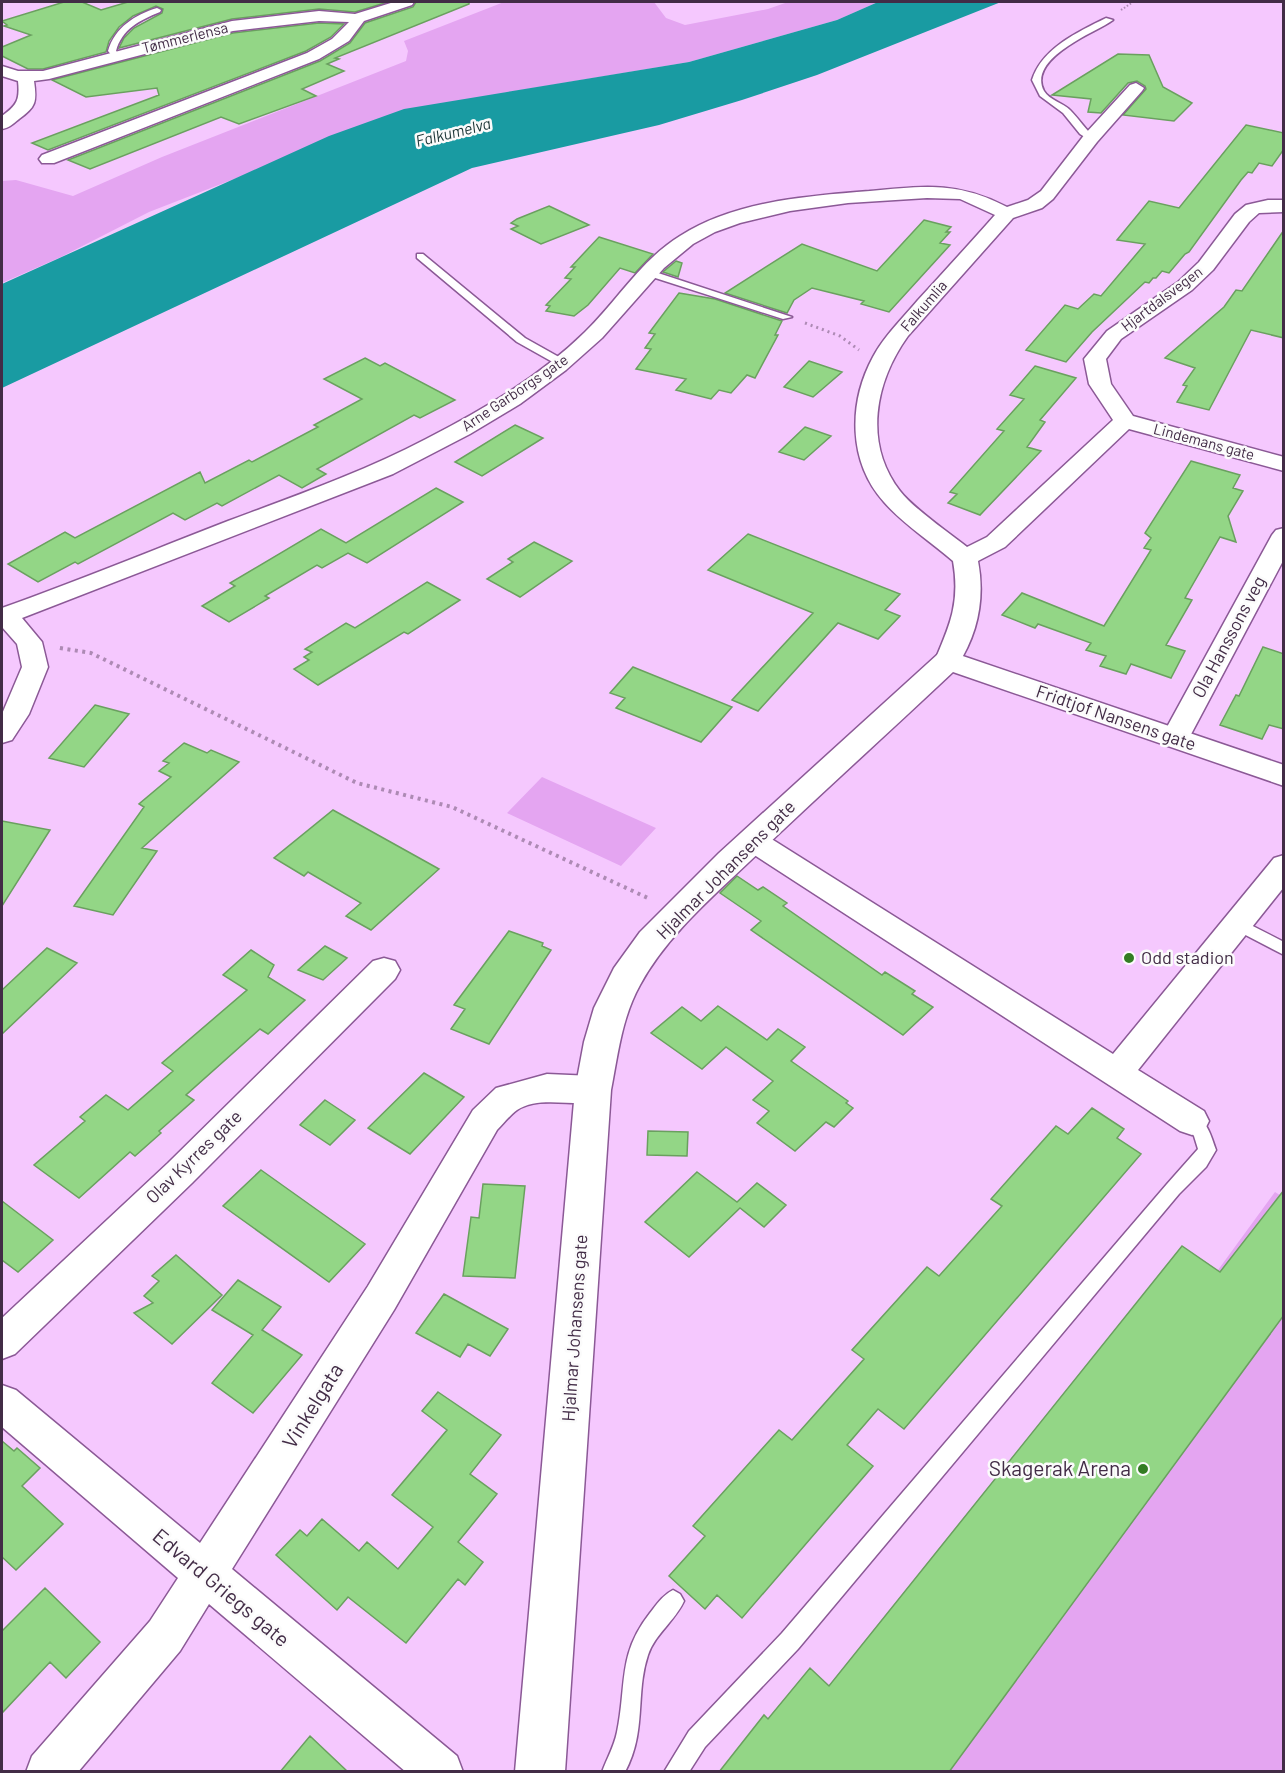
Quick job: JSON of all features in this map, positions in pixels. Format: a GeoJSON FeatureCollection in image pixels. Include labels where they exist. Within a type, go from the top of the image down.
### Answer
{"type":"FeatureCollection","features":[{"type":"Feature","properties":{"kind":"street","name":"Tømmerlensa"},"geometry":{"type":"LineString","coordinates":[[14,74],[59,72],[232,26],[319,16],[344,16],[356,19],[406,2]]}},
{"type":"Feature","properties":{"kind":"street"},"geometry":{"type":"LineString","coordinates":[[48,159],[313,56],[344,37],[354,28],[356,19]]}},
{"type":"Feature","properties":{"kind":"street"},"geometry":{"type":"LineString","coordinates":[[2,124],[25,107],[28,95],[14,74]]}},
{"type":"Feature","properties":{"kind":"street","name":"Falkumlia"},"geometry":{"type":"LineString","coordinates":[[965,558],[892,497],[873,466],[866,441],[868,400],[875,374],[884,355],[900,332],[1006,214],[1035,204],[1047,195],[1091,138],[1136,88]]}},
{"type":"Feature","properties":{"kind":"street","name":"Arne Garborgs gate"},"geometry":{"type":"LineString","coordinates":[[3,616],[385,469],[491,412],[583,346],[667,253],[688,239],[717,225],[804,204],[873,196],[950,193],[969,196],[1006,214]]}},
{"type":"Feature","properties":{"kind":"street","name":"Hjartdalsvegen"},"geometry":{"type":"LineString","coordinates":[[1125,421],[1100,384],[1095,359],[1114,335],[1185,286],[1206,266],[1242,218],[1253,208],[1284,206]]}},
{"type":"Feature","properties":{"kind":"street"},"geometry":{"type":"LineString","coordinates":[[965,558],[996,542],[1125,421]]}},
{"type":"Feature","properties":{"kind":"street","name":"Lindemans gate"},"geometry":{"type":"LineString","coordinates":[[1125,421],[1284,464]]}},
{"type":"Feature","properties":{"kind":"street","name":"Ola Hanssons veg"},"geometry":{"type":"LineString","coordinates":[[1174,738],[1284,536]]}},
{"type":"Feature","properties":{"kind":"street","name":"Hjalmar Johansens gate"},"geometry":{"type":"LineString","coordinates":[[540,1772],[593,1090],[603,1033],[616,996],[644,952],[678,911],[948,660],[969,610],[970,584],[965,558]]}},
{"type":"Feature","properties":{"kind":"street"},"geometry":{"type":"LineString","coordinates":[[2,734],[15,714],[35,667],[29,642],[3,616]]}},
{"type":"Feature","properties":{"kind":"street","name":"Fridtjof Nansens gate"},"geometry":{"type":"LineString","coordinates":[[948,660],[1284,776]]}},
{"type":"Feature","properties":{"kind":"street"},"geometry":{"type":"LineString","coordinates":[[753,840],[1192,1121]]}},
{"type":"Feature","properties":{"kind":"street"},"geometry":{"type":"LineString","coordinates":[[1117,1072],[1284,866]]}},
{"type":"Feature","properties":{"kind":"street","name":"Olav Kyrres gate"},"geometry":{"type":"LineString","coordinates":[[2,1342],[180,1173],[384,970]]}},
{"type":"Feature","properties":{"kind":"street","name":"Vinkelgata"},"geometry":{"type":"LineString","coordinates":[[48,1772],[165,1636],[381,1298],[485,1120],[508,1098],[546,1088],[593,1090]]}},
{"type":"Feature","properties":{"kind":"street","name":"Edvard Griegs gate"},"geometry":{"type":"LineString","coordinates":[[2,1403],[441,1772]]}},
{"type":"Feature","properties":{"kind":"lane"},"geometry":{"type":"LineString","coordinates":[[117,56],[112,51],[113,42],[120,32],[138,19],[157,10]]}},
{"type":"Feature","properties":{"kind":"lane"},"geometry":{"type":"LineString","coordinates":[[1091,138],[1080,130],[1070,115],[1041,93],[1037,85],[1038,76],[1048,60],[1071,39],[1109,20]]}},
{"type":"Feature","properties":{"kind":"lane"},"geometry":{"type":"LineString","coordinates":[[420,256],[521,340],[562,363]]}},
{"type":"Feature","properties":{"kind":"lane"},"geometry":{"type":"LineString","coordinates":[[649,273],[787,317]]}},
{"type":"Feature","properties":{"kind":"lane"},"geometry":{"type":"LineString","coordinates":[[1237,924],[1284,949]]}},
{"type":"Feature","properties":{"kind":"lane"},"geometry":{"type":"LineString","coordinates":[[675,1772],[697,1739],[790,1641],[1173,1189],[1200,1162],[1207,1150],[1202,1133],[1192,1121]]}},
{"type":"Feature","properties":{"kind":"lane"},"geometry":{"type":"LineString","coordinates":[[613,1772],[624,1750],[631,1727],[637,1659],[647,1633],[673,1601]]}},
{"type":"Feature","properties":{"kind":"path"},"geometry":{"type":"LineString","coordinates":[[787,317],[849,341],[860,351],[875,374]]}},
{"type":"Feature","properties":{"kind":"path"},"geometry":{"type":"LineString","coordinates":[[29,642],[91,653],[357,783],[452,807],[678,911]]}},
{"type":"Feature","properties":{"kind":"shaded area"},"geometry":{"type":"Polygon","coordinates":[[[504,2],[654,2],[666,18],[685,25],[768,9],[788,2],[878,2],[837,20],[689,62],[503,93],[327,143],[149,212],[61,257],[2,283],[2,181],[16,180],[73,196],[162,157],[406,61],[408,51],[404,41],[504,2]]]}},
{"type":"Feature","properties":{"kind":"shaded area"},"geometry":{"type":"Polygon","coordinates":[[[542,777],[656,828],[621,866],[507,813],[542,777]]]}},
{"type":"Feature","properties":{"kind":"shaded area","name":"Skagerak Arena"},"geometry":{"type":"Polygon","coordinates":[[[1275,1192],[1283,1197],[1283,1771],[824,1771],[769,1717],[810,1668],[829,1685],[1182,1246],[1218,1270],[1275,1192]]]}},
{"type":"Feature","properties":{"kind":"water","name":"Falkumelva"},"geometry":{"type":"Polygon","coordinates":[[[878,2],[1001,2],[817,75],[742,100],[659,125],[472,168],[2,388],[2,284],[329,136],[404,109],[689,62],[837,20],[878,2]]]}},
{"type":"Feature","properties":{"kind":"building"},"geometry":{"type":"Polygon","coordinates":[[[64,2],[82,2],[101,10],[128,2],[388,2],[355,12],[319,9],[232,19],[119,48],[124,38],[134,28],[162,13],[163,9],[156,6],[133,16],[119,27],[109,41],[106,52],[43,69],[28,69],[2,56],[2,47],[31,35],[4,26],[7,25],[2,21],[64,2]]]}},
{"type":"Feature","properties":{"kind":"building"},"geometry":{"type":"Polygon","coordinates":[[[416,2],[469,2],[469,4],[335,58],[339,59],[327,64],[344,71],[302,89],[316,96],[239,124],[221,117],[90,169],[68,160],[320,61],[350,43],[365,23],[413,7],[416,2]]]}},
{"type":"Feature","properties":{"kind":"building"},"geometry":{"type":"Polygon","coordinates":[[[319,23],[344,24],[331,37],[306,51],[48,150],[32,143],[159,95],[157,88],[86,97],[52,80],[233,33],[319,23]]]}},
{"type":"Feature","properties":{"kind":"building"},"geometry":{"type":"Polygon","coordinates":[[[1118,54],[1149,55],[1163,87],[1192,103],[1174,121],[1123,115],[1146,89],[1137,81],[1128,83],[1101,113],[1088,112],[1091,99],[1052,95],[1118,54]]]}},
{"type":"Feature","properties":{"kind":"building"},"geometry":{"type":"Polygon","coordinates":[[[1246,125],[1284,133],[1284,149],[1272,166],[1259,163],[1252,173],[1248,172],[1189,252],[1169,273],[1162,271],[1149,283],[1145,282],[1092,332],[1066,362],[1026,350],[1065,305],[1078,309],[1094,294],[1101,296],[1145,244],[1117,240],[1149,201],[1179,208],[1246,125]]]}},
{"type":"Feature","properties":{"kind":"building"},"geometry":{"type":"Polygon","coordinates":[[[549,206],[589,225],[541,244],[511,229],[518,226],[511,223],[517,219],[549,206]]]}},
{"type":"Feature","properties":{"kind":"building"},"geometry":{"type":"Polygon","coordinates":[[[924,220],[951,227],[946,232],[950,232],[940,243],[950,245],[889,312],[861,304],[864,301],[812,288],[794,300],[787,313],[725,293],[802,244],[877,271],[924,220]]]}},
{"type":"Feature","properties":{"kind":"building"},"geometry":{"type":"Polygon","coordinates":[[[1284,230],[1284,338],[1251,330],[1209,410],[1177,402],[1187,386],[1183,385],[1195,368],[1165,358],[1224,307],[1236,290],[1242,291],[1284,230]]]}},
{"type":"Feature","properties":{"kind":"building"},"geometry":{"type":"Polygon","coordinates":[[[599,237],[653,254],[635,273],[620,268],[588,305],[574,316],[546,311],[550,306],[546,305],[571,279],[565,278],[575,267],[571,267],[599,237]]]}},
{"type":"Feature","properties":{"kind":"building"},"geometry":{"type":"Polygon","coordinates":[[[676,261],[682,263],[678,277],[663,272],[676,261]]]}},
{"type":"Feature","properties":{"kind":"building"},"geometry":{"type":"Polygon","coordinates":[[[679,293],[715,299],[782,321],[775,335],[778,335],[755,378],[747,375],[731,393],[719,390],[711,399],[676,390],[686,379],[636,369],[651,349],[645,348],[655,334],[649,333],[679,293]]]}},
{"type":"Feature","properties":{"kind":"building"},"geometry":{"type":"Polygon","coordinates":[[[365,358],[380,366],[385,363],[455,400],[420,418],[414,415],[317,469],[326,474],[302,488],[279,475],[222,506],[217,503],[185,520],[173,513],[78,564],[75,562],[38,582],[8,564],[65,532],[75,538],[200,472],[205,483],[249,460],[252,462],[318,427],[314,425],[362,399],[324,379],[365,358]]]}},
{"type":"Feature","properties":{"kind":"building"},"geometry":{"type":"Polygon","coordinates":[[[809,361],[842,372],[813,397],[784,387],[809,361]]]}},
{"type":"Feature","properties":{"kind":"building"},"geometry":{"type":"Polygon","coordinates":[[[1035,366],[1076,378],[1040,420],[1045,422],[1027,447],[1041,451],[980,515],[948,503],[957,494],[950,492],[1004,431],[997,429],[1024,399],[1010,395],[1035,366]]]}},
{"type":"Feature","properties":{"kind":"building"},"geometry":{"type":"Polygon","coordinates":[[[515,425],[543,438],[482,476],[455,462],[515,425]]]}},
{"type":"Feature","properties":{"kind":"building"},"geometry":{"type":"Polygon","coordinates":[[[805,427],[831,436],[804,460],[779,452],[805,427]]]}},
{"type":"Feature","properties":{"kind":"building"},"geometry":{"type":"Polygon","coordinates":[[[1191,461],[1240,475],[1233,488],[1243,491],[1228,516],[1236,542],[1220,537],[1185,598],[1192,600],[1166,645],[1185,651],[1171,678],[1131,664],[1126,674],[1100,666],[1106,656],[1086,650],[1091,643],[1038,624],[1035,628],[1002,615],[1022,593],[1104,626],[1151,550],[1144,548],[1151,538],[1145,533],[1191,461]]]}},
{"type":"Feature","properties":{"kind":"building"},"geometry":{"type":"Polygon","coordinates":[[[436,488],[463,502],[367,563],[348,553],[322,568],[317,565],[265,596],[269,598],[229,622],[202,606],[235,586],[230,583],[321,529],[346,543],[436,488]]]}},
{"type":"Feature","properties":{"kind":"building"},"geometry":{"type":"Polygon","coordinates":[[[748,534],[900,594],[885,610],[900,616],[878,639],[838,623],[758,711],[732,700],[813,613],[708,570],[748,534]]]}},
{"type":"Feature","properties":{"kind":"building"},"geometry":{"type":"Polygon","coordinates":[[[534,542],[572,561],[520,597],[487,579],[513,562],[508,559],[534,542]]]}},
{"type":"Feature","properties":{"kind":"building"},"geometry":{"type":"Polygon","coordinates":[[[427,582],[460,600],[408,634],[404,632],[318,685],[294,669],[309,660],[304,657],[312,652],[305,649],[346,623],[355,628],[427,582]]]}},
{"type":"Feature","properties":{"kind":"building"},"geometry":{"type":"Polygon","coordinates":[[[1263,647],[1284,654],[1284,729],[1269,725],[1262,739],[1220,725],[1236,695],[1239,696],[1263,647]]]}},
{"type":"Feature","properties":{"kind":"building"},"geometry":{"type":"Polygon","coordinates":[[[633,667],[732,707],[701,742],[616,708],[625,698],[610,693],[633,667]]]}},
{"type":"Feature","properties":{"kind":"building"},"geometry":{"type":"Polygon","coordinates":[[[95,705],[129,714],[84,767],[49,758],[95,705]]]}},
{"type":"Feature","properties":{"kind":"building"},"geometry":{"type":"Polygon","coordinates":[[[184,743],[207,753],[211,750],[239,762],[142,848],[157,851],[113,915],[74,906],[144,807],[139,804],[171,777],[159,771],[169,763],[163,761],[184,743]]]}},
{"type":"Feature","properties":{"kind":"building"},"geometry":{"type":"Polygon","coordinates":[[[333,810],[439,869],[371,930],[346,916],[361,903],[308,872],[304,876],[274,858],[333,810]]]}},
{"type":"Feature","properties":{"kind":"building"},"geometry":{"type":"Polygon","coordinates":[[[2,821],[50,830],[2,906],[2,821]]]}},
{"type":"Feature","properties":{"kind":"building"},"geometry":{"type":"Polygon","coordinates":[[[737,876],[758,890],[763,887],[787,903],[783,906],[882,975],[885,972],[915,991],[912,994],[933,1007],[903,1035],[751,930],[761,921],[720,893],[737,876]]]}},
{"type":"Feature","properties":{"kind":"building"},"geometry":{"type":"Polygon","coordinates":[[[509,931],[543,943],[542,946],[551,950],[489,1044],[451,1029],[465,1009],[454,1005],[509,931]]]}},
{"type":"Feature","properties":{"kind":"building"},"geometry":{"type":"Polygon","coordinates":[[[325,946],[347,958],[323,980],[298,970],[325,946]]]}},
{"type":"Feature","properties":{"kind":"building"},"geometry":{"type":"Polygon","coordinates":[[[47,948],[77,963],[2,1034],[2,990],[47,948]]]}},
{"type":"Feature","properties":{"kind":"building"},"geometry":{"type":"Polygon","coordinates":[[[251,950],[274,965],[268,977],[305,1000],[268,1034],[260,1029],[186,1095],[194,1100],[159,1131],[161,1133],[135,1156],[130,1152],[79,1198],[34,1165],[85,1121],[80,1117],[106,1095],[128,1110],[173,1071],[162,1063],[247,990],[223,975],[251,950]]]}},
{"type":"Feature","properties":{"kind":"building"},"geometry":{"type":"Polygon","coordinates":[[[718,1006],[767,1040],[778,1029],[805,1047],[791,1061],[848,1101],[846,1103],[853,1108],[834,1127],[826,1122],[795,1151],[757,1123],[769,1111],[753,1100],[773,1081],[726,1047],[702,1069],[651,1033],[682,1007],[701,1021],[718,1006]]]}},
{"type":"Feature","properties":{"kind":"building"},"geometry":{"type":"Polygon","coordinates":[[[424,1073],[464,1097],[410,1154],[368,1128],[424,1073]]]}},
{"type":"Feature","properties":{"kind":"building"},"geometry":{"type":"Polygon","coordinates":[[[325,1100],[355,1120],[330,1145],[300,1125],[325,1100]]]}},
{"type":"Feature","properties":{"kind":"building"},"geometry":{"type":"Polygon","coordinates":[[[1092,1108],[1124,1129],[1117,1138],[1141,1154],[904,1429],[878,1409],[847,1445],[873,1466],[742,1618],[717,1595],[705,1609],[669,1576],[705,1536],[693,1526],[779,1430],[792,1440],[864,1359],[852,1350],[927,1267],[939,1276],[1002,1206],[991,1199],[1056,1126],[1068,1134],[1092,1108]]]}},
{"type":"Feature","properties":{"kind":"building"},"geometry":{"type":"Polygon","coordinates":[[[648,1131],[688,1132],[687,1156],[647,1155],[648,1131]]]}},
{"type":"Feature","properties":{"kind":"building"},"geometry":{"type":"Polygon","coordinates":[[[261,1170],[365,1244],[329,1282],[223,1206],[261,1170]]]}},
{"type":"Feature","properties":{"kind":"building"},"geometry":{"type":"Polygon","coordinates":[[[697,1172],[737,1202],[757,1183],[786,1205],[764,1227],[740,1208],[689,1257],[645,1222],[697,1172]]]}},
{"type":"Feature","properties":{"kind":"building"},"geometry":{"type":"Polygon","coordinates":[[[483,1184],[525,1186],[515,1278],[463,1276],[471,1217],[479,1218],[483,1184]]]}},
{"type":"Feature","properties":{"kind":"building"},"geometry":{"type":"Polygon","coordinates":[[[1284,1190],[1284,1315],[949,1772],[719,1772],[764,1715],[768,1719],[810,1668],[829,1686],[1182,1246],[1220,1272],[1284,1190]]]}},
{"type":"Feature","properties":{"kind":"building"},"geometry":{"type":"Polygon","coordinates":[[[2,1201],[53,1240],[18,1272],[2,1260],[2,1201]]]}},
{"type":"Feature","properties":{"kind":"building"},"geometry":{"type":"Polygon","coordinates":[[[176,1255],[222,1295],[172,1344],[134,1313],[153,1303],[144,1296],[159,1281],[152,1276],[176,1255]]]}},
{"type":"Feature","properties":{"kind":"building"},"geometry":{"type":"Polygon","coordinates":[[[238,1280],[281,1307],[262,1330],[302,1355],[253,1413],[212,1383],[253,1335],[212,1310],[238,1280]]]}},
{"type":"Feature","properties":{"kind":"building"},"geometry":{"type":"Polygon","coordinates":[[[444,1294],[508,1329],[490,1356],[468,1344],[460,1357],[416,1333],[444,1294]]]}},
{"type":"Feature","properties":{"kind":"building"},"geometry":{"type":"Polygon","coordinates":[[[438,1392],[501,1435],[470,1474],[497,1494],[458,1542],[483,1562],[465,1585],[458,1579],[406,1643],[348,1597],[337,1610],[276,1555],[300,1530],[307,1536],[322,1519],[359,1551],[367,1542],[398,1569],[433,1527],[392,1495],[447,1430],[422,1411],[438,1392]]]}},
{"type":"Feature","properties":{"kind":"building"},"geometry":{"type":"Polygon","coordinates":[[[2,1441],[14,1451],[17,1448],[40,1468],[22,1486],[63,1524],[16,1570],[2,1557],[2,1441]]]}},
{"type":"Feature","properties":{"kind":"building"},"geometry":{"type":"Polygon","coordinates":[[[45,1588],[100,1642],[66,1678],[50,1662],[2,1713],[2,1631],[45,1588]]]}},
{"type":"Feature","properties":{"kind":"building"},"geometry":{"type":"Polygon","coordinates":[[[310,1736],[348,1772],[280,1772],[310,1736]]]}},
{"type":"Feature","properties":{"kind":"place","name":"Odd stadion"},"geometry":{"type":"Point","coordinates":[1129,958]}},
{"type":"Feature","properties":{"kind":"place","name":"Skagerak Arena"},"geometry":{"type":"Point","coordinates":[1143,1469]}}]}
